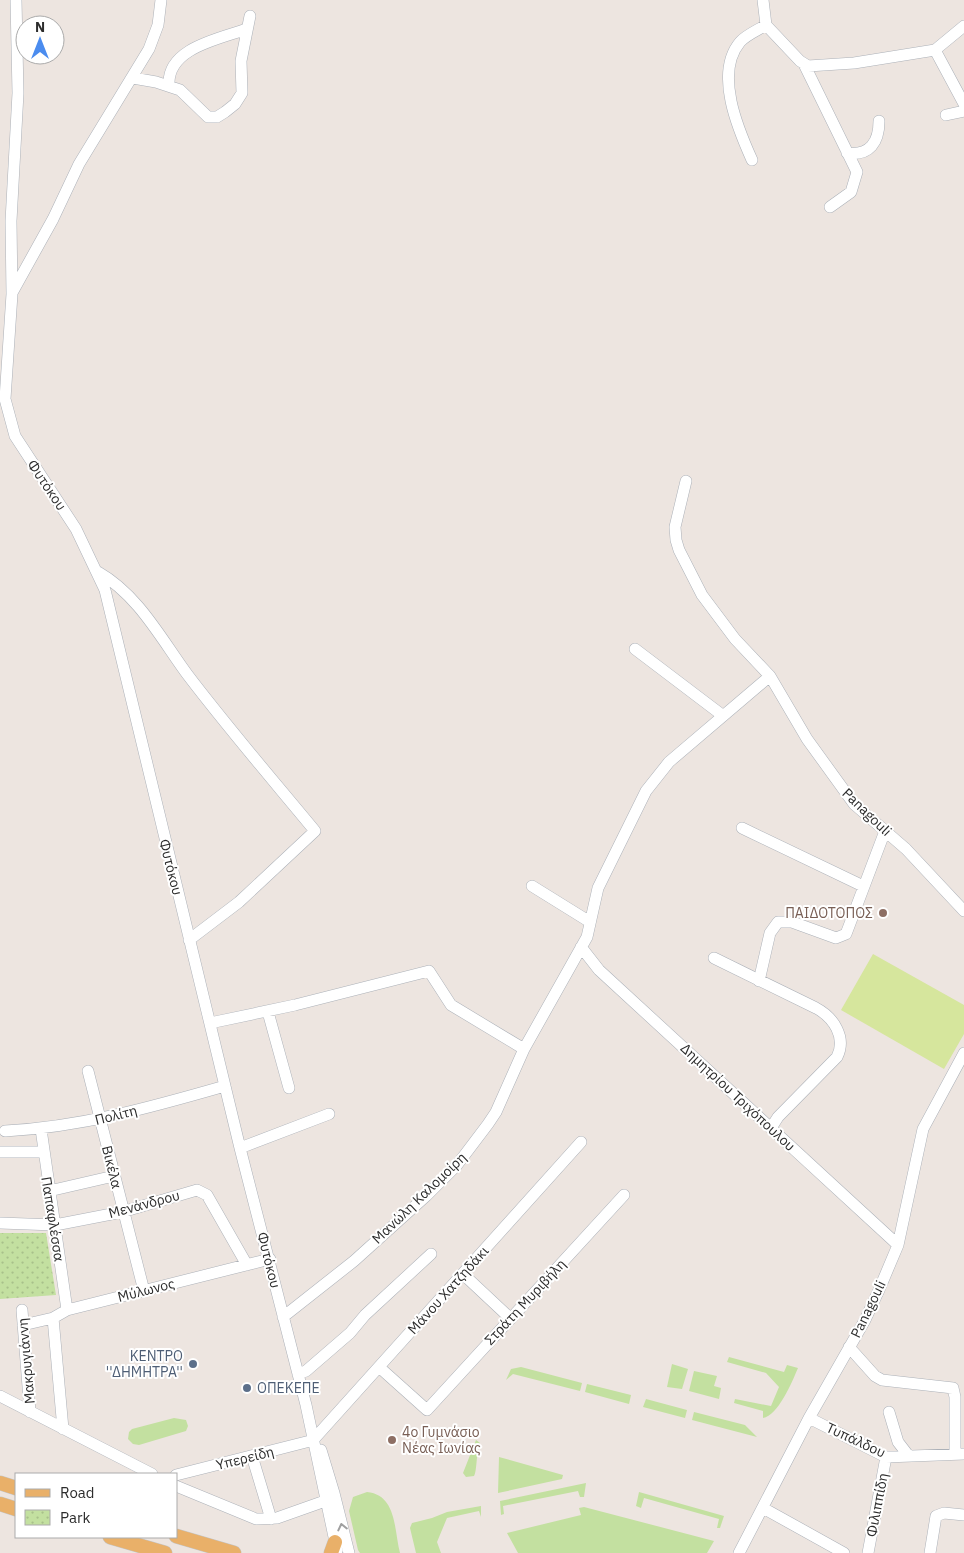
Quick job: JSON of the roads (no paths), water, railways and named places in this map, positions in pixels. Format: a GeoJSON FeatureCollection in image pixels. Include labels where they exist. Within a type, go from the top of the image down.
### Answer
{"type":"FeatureCollection","features":[{"type":"Feature","properties":{"kind":"main road"},"geometry":{"type":"LineString","coordinates":[[0,1483],[15,1488]]}},
{"type":"Feature","properties":{"kind":"main road"},"geometry":{"type":"LineString","coordinates":[[0,1504],[15,1509]]}},
{"type":"Feature","properties":{"kind":"main road"},"geometry":{"type":"LineString","coordinates":[[178,1537],[234,1553]]}},
{"type":"Feature","properties":{"kind":"main road"},"geometry":{"type":"LineString","coordinates":[[113,1538],[165,1553]]}},
{"type":"Feature","properties":{"kind":"street"},"geometry":{"type":"LineString","coordinates":[[12,294],[11,221],[18,78],[16,0]]}},
{"type":"Feature","properties":{"kind":"street"},"geometry":{"type":"LineString","coordinates":[[12,294],[53,219],[79,164],[133,78],[155,35],[161,0]]}},
{"type":"Feature","properties":{"kind":"street"},"geometry":{"type":"LineString","coordinates":[[763,0],[766,25],[804,64],[857,172],[852,192],[830,207]]}},
{"type":"Feature","properties":{"kind":"street"},"geometry":{"type":"LineString","coordinates":[[133,78],[169,85],[180,90],[208,118],[217,117],[235,104],[242,93],[241,61],[250,16]]}},
{"type":"Feature","properties":{"kind":"street"},"geometry":{"type":"LineString","coordinates":[[752,160],[736,124],[728,75],[730,62],[740,42],[766,25]]}},
{"type":"Feature","properties":{"kind":"street"},"geometry":{"type":"LineString","coordinates":[[804,64],[814,66],[854,63],[935,50],[964,26]]}},
{"type":"Feature","properties":{"kind":"street"},"geometry":{"type":"LineString","coordinates":[[169,85],[170,69],[179,57],[247,29]]}},
{"type":"Feature","properties":{"kind":"street"},"geometry":{"type":"LineString","coordinates":[[935,50],[964,104]]}},
{"type":"Feature","properties":{"kind":"street"},"geometry":{"type":"LineString","coordinates":[[946,115],[964,110]]}},
{"type":"Feature","properties":{"kind":"street"},"geometry":{"type":"LineString","coordinates":[[847,153],[857,154],[871,148],[878,136],[879,121]]}},
{"type":"Feature","properties":{"kind":"street","name":"Φυτόκου"},"geometry":{"type":"LineString","coordinates":[[12,294],[5,314],[2,388],[8,413],[15,436],[76,529],[98,572],[112,616],[240,1148],[270,1259],[314,1440],[326,1466],[349,1553]]}},
{"type":"Feature","properties":{"kind":"street","name":"Panagouli"},"geometry":{"type":"LineString","coordinates":[[686,481],[676,527],[678,550],[702,595],[735,639],[770,676],[807,739],[854,804],[886,831],[964,911]]}},
{"type":"Feature","properties":{"kind":"street"},"geometry":{"type":"LineString","coordinates":[[98,572],[121,587],[143,613],[188,674],[315,831],[232,907],[189,940]]}},
{"type":"Feature","properties":{"kind":"street"},"geometry":{"type":"LineString","coordinates":[[635,649],[722,715]]}},
{"type":"Feature","properties":{"kind":"street","name":"Μανώλη Καλομοίρη"},"geometry":{"type":"LineString","coordinates":[[283,1317],[354,1261],[448,1174],[496,1112],[524,1049],[589,933],[598,888],[646,791],[669,762],[770,676]]}},
{"type":"Feature","properties":{"kind":"street"},"geometry":{"type":"LineString","coordinates":[[742,828],[863,886]]}},
{"type":"Feature","properties":{"kind":"street"},"geometry":{"type":"LineString","coordinates":[[759,981],[774,925],[786,921],[836,938],[844,936],[886,831]]}},
{"type":"Feature","properties":{"kind":"street"},"geometry":{"type":"LineString","coordinates":[[532,886],[590,922]]}},
{"type":"Feature","properties":{"kind":"street","name":"Δημητρίου Τριχόπουλου"},"geometry":{"type":"LineString","coordinates":[[581,947],[599,970],[898,1245]]}},
{"type":"Feature","properties":{"kind":"street"},"geometry":{"type":"LineString","coordinates":[[714,958],[816,1008],[831,1018],[840,1046],[837,1057],[778,1117],[771,1128]]}},
{"type":"Feature","properties":{"kind":"street"},"geometry":{"type":"LineString","coordinates":[[210,1023],[268,1012],[429,971],[451,1005],[524,1049]]}},
{"type":"Feature","properties":{"kind":"street"},"geometry":{"type":"LineString","coordinates":[[268,1012],[289,1088]]}},
{"type":"Feature","properties":{"kind":"street","name":"Panagouli"},"geometry":{"type":"LineString","coordinates":[[739,1553],[809,1418],[868,1313],[898,1245],[923,1129],[964,1053]]}},
{"type":"Feature","properties":{"kind":"street","name":"Βικέλα"},"geometry":{"type":"LineString","coordinates":[[88,1071],[122,1212],[144,1291]]}},
{"type":"Feature","properties":{"kind":"street","name":"Πολίτη"},"geometry":{"type":"LineString","coordinates":[[5,1131],[41,1129],[100,1120],[225,1086]]}},
{"type":"Feature","properties":{"kind":"street"},"geometry":{"type":"LineString","coordinates":[[240,1148],[329,1114]]}},
{"type":"Feature","properties":{"kind":"street","name":"Παπαφλέσσα"},"geometry":{"type":"LineString","coordinates":[[41,1129],[68,1310]]}},
{"type":"Feature","properties":{"kind":"street","name":"Μάνου Χατζηδάκι"},"geometry":{"type":"LineString","coordinates":[[314,1440],[582,1142]]}},
{"type":"Feature","properties":{"kind":"street"},"geometry":{"type":"LineString","coordinates":[[0,1152],[43,1152]]}},
{"type":"Feature","properties":{"kind":"street"},"geometry":{"type":"LineString","coordinates":[[49,1191],[114,1176]]}},
{"type":"Feature","properties":{"kind":"street","name":"Μενάνδρου"},"geometry":{"type":"LineString","coordinates":[[0,1223],[54,1225],[122,1212],[193,1191],[203,1192],[247,1266]]}},
{"type":"Feature","properties":{"kind":"street","name":"Στράτη Μυριβήλη"},"geometry":{"type":"LineString","coordinates":[[379,1367],[427,1410],[624,1195]]}},
{"type":"Feature","properties":{"kind":"street"},"geometry":{"type":"LineString","coordinates":[[298,1374],[306,1370],[350,1334],[365,1315],[431,1254]]}},
{"type":"Feature","properties":{"kind":"street","name":"Μύλωνος"},"geometry":{"type":"LineString","coordinates":[[23,1325],[53,1318],[68,1310],[270,1259]]}},
{"type":"Feature","properties":{"kind":"street"},"geometry":{"type":"LineString","coordinates":[[463,1274],[510,1318]]}},
{"type":"Feature","properties":{"kind":"street","name":"Μακρυγιάννη"},"geometry":{"type":"LineString","coordinates":[[22,1310],[30,1412]]}},
{"type":"Feature","properties":{"kind":"street"},"geometry":{"type":"LineString","coordinates":[[53,1318],[63,1429]]}},
{"type":"Feature","properties":{"kind":"street"},"geometry":{"type":"LineString","coordinates":[[849,1347],[875,1376],[882,1380],[953,1388],[960,1454]]}},
{"type":"Feature","properties":{"kind":"street"},"geometry":{"type":"LineString","coordinates":[[1,1400],[30,1412],[150,1473]]}},
{"type":"Feature","properties":{"kind":"street"},"geometry":{"type":"LineString","coordinates":[[889,1412],[898,1442],[908,1455]]}},
{"type":"Feature","properties":{"kind":"street","name":"Τυπάλδου"},"geometry":{"type":"LineString","coordinates":[[809,1418],[886,1456],[960,1454]]}},
{"type":"Feature","properties":{"kind":"street","name":"Φυτόκου"},"geometry":{"type":"LineString","coordinates":[[314,1440],[314,1452],[334,1549]]}},
{"type":"Feature","properties":{"kind":"street","name":"Υπερείδη"},"geometry":{"type":"LineString","coordinates":[[178,1474],[314,1440]]}},
{"type":"Feature","properties":{"kind":"street"},"geometry":{"type":"LineString","coordinates":[[252,1456],[271,1519]]}},
{"type":"Feature","properties":{"kind":"street","name":"Φιλιππίδη"},"geometry":{"type":"LineString","coordinates":[[868,1553],[886,1456]]}},
{"type":"Feature","properties":{"kind":"street"},"geometry":{"type":"LineString","coordinates":[[178,1487],[242,1515],[256,1519],[271,1519],[325,1501]]}},
{"type":"Feature","properties":{"kind":"street"},"geometry":{"type":"LineString","coordinates":[[763,1508],[844,1553]]}},
{"type":"Feature","properties":{"kind":"street"},"geometry":{"type":"LineString","coordinates":[[930,1553],[936,1516],[944,1513],[964,1515]]}},
{"type":"Feature","properties":{"kind":"place","name":"ΠΑΙΔΟΤΟΠΟΣ"},"geometry":{"type":"Point","coordinates":[883,913]}},
{"type":"Feature","properties":{"kind":"place","name":"ΚΕΝΤΡΟ ''ΔΗΜΗΤΡΑ''"},"geometry":{"type":"Point","coordinates":[193,1364]}},
{"type":"Feature","properties":{"kind":"place","name":"ΟΠΕΚΕΠΕ"},"geometry":{"type":"Point","coordinates":[247,1388]}},
{"type":"Feature","properties":{"kind":"place","name":"4ο Γυμνάσιο Νέας Ιωνίας"},"geometry":{"type":"Point","coordinates":[392,1440]}}]}
